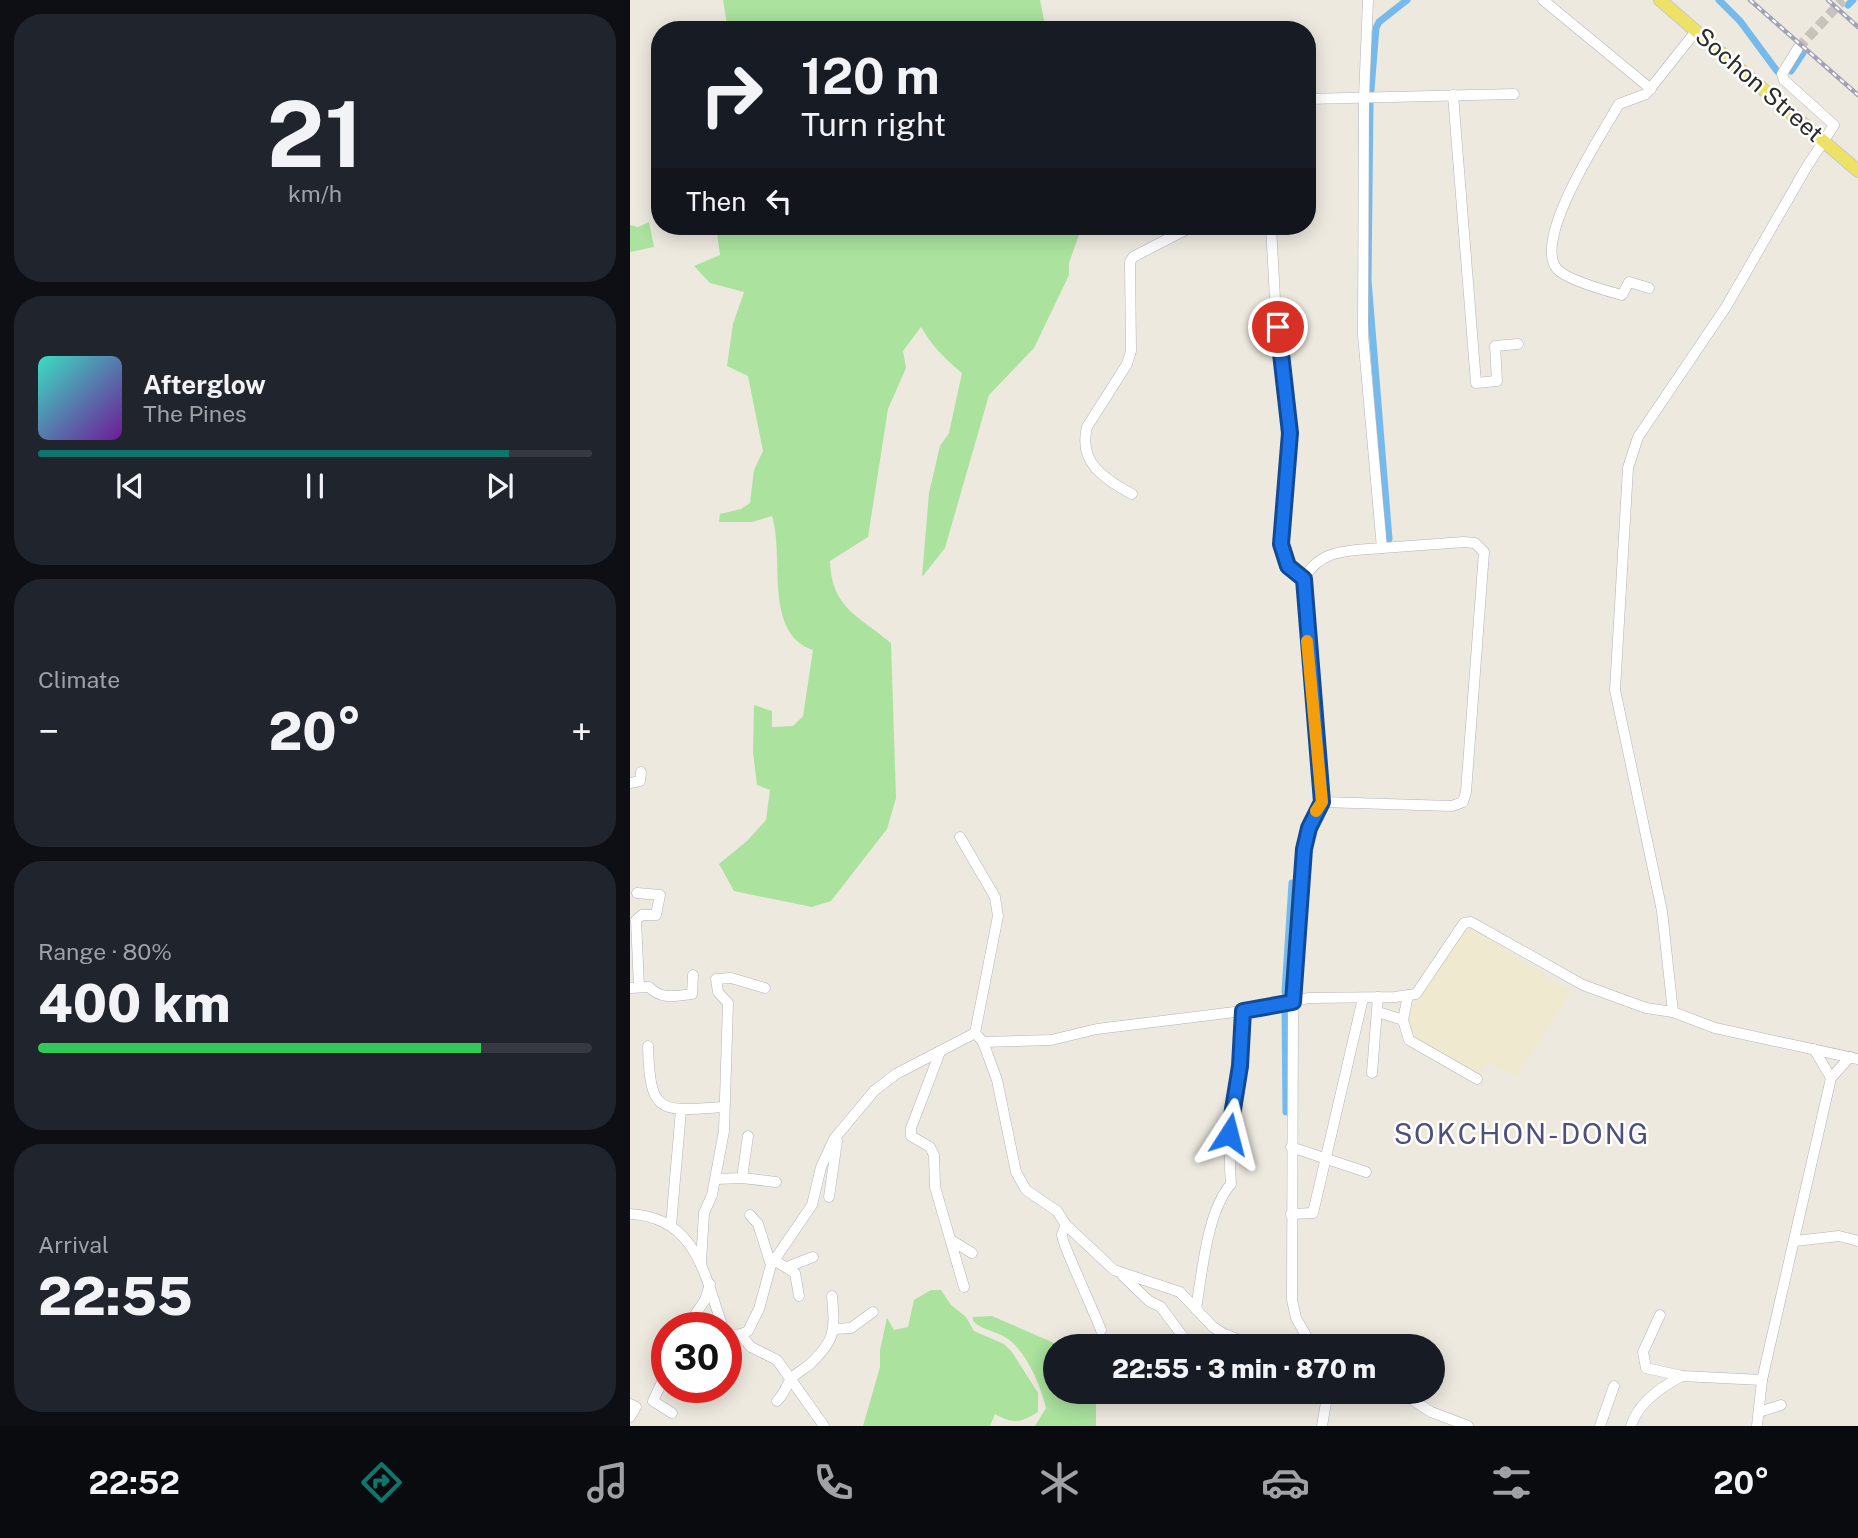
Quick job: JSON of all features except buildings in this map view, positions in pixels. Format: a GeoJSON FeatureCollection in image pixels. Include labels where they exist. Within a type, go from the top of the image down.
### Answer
{"type":"FeatureCollection","features":[{"type":"Feature","properties":{"kind":"main road","name":"Sochon Street"},"geometry":{"type":"LineString","coordinates":[[1660,0],[1858,171]]}},
{"type":"Feature","properties":{"kind":"street"},"geometry":{"type":"LineString","coordinates":[[1368,0],[1364,97],[1363,335],[1382,548]]}},
{"type":"Feature","properties":{"kind":"street"},"geometry":{"type":"LineString","coordinates":[[1544,0],[1651,89]]}},
{"type":"Feature","properties":{"kind":"street"},"geometry":{"type":"LineString","coordinates":[[1649,288],[1629,282],[1622,295],[1563,274],[1553,262],[1551,240],[1559,213],[1619,104],[1640,97],[1651,89],[1696,31]]}},
{"type":"Feature","properties":{"kind":"street"},"geometry":{"type":"LineString","coordinates":[[1673,1012],[1662,911],[1615,690],[1628,468],[1638,437],[1726,307],[1822,141],[1834,125],[1788,86],[1782,74],[1798,48]]}},
{"type":"Feature","properties":{"kind":"street"},"geometry":{"type":"LineString","coordinates":[[1316,99],[1514,94]]}},
{"type":"Feature","properties":{"kind":"street"},"geometry":{"type":"LineString","coordinates":[[1453,95],[1476,383],[1497,382],[1495,345],[1518,344]]}},
{"type":"Feature","properties":{"kind":"street"},"geometry":{"type":"LineString","coordinates":[[1132,494],[1100,474],[1086,455],[1084,439],[1087,427],[1127,364],[1130,351],[1130,262],[1133,257],[1176,235]]}},
{"type":"Feature","properties":{"kind":"street"},"geometry":{"type":"LineString","coordinates":[[1271,235],[1275,299],[1290,433],[1281,544],[1288,566],[1304,579]]}},
{"type":"Feature","properties":{"kind":"street"},"geometry":{"type":"LineString","coordinates":[[1305,1334],[1296,1318],[1292,1300],[1293,1002],[1304,849],[1309,828],[1322,802],[1304,579],[1315,562],[1332,553],[1475,543],[1484,552],[1464,802],[1452,806],[1322,802]]}},
{"type":"Feature","properties":{"kind":"street"},"geometry":{"type":"LineString","coordinates":[[630,783],[640,781],[641,772]]}},
{"type":"Feature","properties":{"kind":"street"},"geometry":{"type":"LineString","coordinates":[[960,837],[995,897],[998,916],[975,1033]]}},
{"type":"Feature","properties":{"kind":"street"},"geometry":{"type":"LineString","coordinates":[[637,893],[660,895],[656,915],[642,915],[636,920],[635,988],[649,987],[657,995],[667,997],[692,994],[693,975]]}},
{"type":"Feature","properties":{"kind":"street"},"geometry":{"type":"LineString","coordinates":[[983,1042],[1051,1040],[1097,1030],[1293,1002],[1408,995],[1421,989],[1464,922],[1471,922],[1583,985],[1646,1008],[1673,1012],[1715,1028],[1854,1058]]}},
{"type":"Feature","properties":{"kind":"street"},"geometry":{"type":"LineString","coordinates":[[701,1262],[704,1213],[716,1179],[724,1131],[728,1003],[718,992],[716,979],[731,978],[765,988]]}},
{"type":"Feature","properties":{"kind":"street"},"geometry":{"type":"LineString","coordinates":[[1408,995],[1403,1020],[1409,1040],[1477,1079]]}},
{"type":"Feature","properties":{"kind":"street"},"geometry":{"type":"LineString","coordinates":[[1372,1073],[1378,997]]}},
{"type":"Feature","properties":{"kind":"street"},"geometry":{"type":"LineString","coordinates":[[1291,1214],[1314,1213],[1363,998]]}},
{"type":"Feature","properties":{"kind":"street"},"geometry":{"type":"LineString","coordinates":[[1196,1309],[1207,1257],[1205,1246],[1223,1193],[1231,1184],[1229,1134],[1240,1066],[1243,1011]]}},
{"type":"Feature","properties":{"kind":"street"},"geometry":{"type":"LineString","coordinates":[[1378,1012],[1403,1020]]}},
{"type":"Feature","properties":{"kind":"street"},"geometry":{"type":"LineString","coordinates":[[975,1033],[983,1042],[997,1080],[1018,1181],[1057,1211],[1066,1225],[1149,1301],[1161,1307],[1181,1334]]}},
{"type":"Feature","properties":{"kind":"street"},"geometry":{"type":"LineString","coordinates":[[742,1333],[748,1331],[754,1321],[772,1263],[812,1205],[821,1167],[839,1134],[874,1091],[896,1074],[975,1033]]}},
{"type":"Feature","properties":{"kind":"street"},"geometry":{"type":"LineString","coordinates":[[648,1046],[650,1091],[659,1102],[681,1110],[724,1107]]}},
{"type":"Feature","properties":{"kind":"street"},"geometry":{"type":"LineString","coordinates":[[1814,1049],[1830,1078]]}},
{"type":"Feature","properties":{"kind":"street"},"geometry":{"type":"LineString","coordinates":[[940,1052],[911,1128],[911,1136],[930,1147],[934,1155],[934,1186],[964,1287]]}},
{"type":"Feature","properties":{"kind":"street"},"geometry":{"type":"LineString","coordinates":[[1757,1426],[1762,1380],[1830,1078],[1854,1058]]}},
{"type":"Feature","properties":{"kind":"street"},"geometry":{"type":"LineString","coordinates":[[671,1225],[681,1110]]}},
{"type":"Feature","properties":{"kind":"street"},"geometry":{"type":"LineString","coordinates":[[830,1197],[839,1134]]}},
{"type":"Feature","properties":{"kind":"street"},"geometry":{"type":"LineString","coordinates":[[742,1178],[748,1136]]}},
{"type":"Feature","properties":{"kind":"street"},"geometry":{"type":"LineString","coordinates":[[1291,1147],[1367,1172]]}},
{"type":"Feature","properties":{"kind":"street"},"geometry":{"type":"LineString","coordinates":[[716,1179],[742,1178],[776,1182]]}},
{"type":"Feature","properties":{"kind":"street"},"geometry":{"type":"LineString","coordinates":[[630,1214],[671,1225],[701,1262],[719,1312]]}},
{"type":"Feature","properties":{"kind":"street"},"geometry":{"type":"LineString","coordinates":[[750,1215],[758,1224],[772,1263]]}},
{"type":"Feature","properties":{"kind":"street"},"geometry":{"type":"LineString","coordinates":[[1066,1225],[1062,1236],[1066,1250],[1084,1285],[1101,1330]]}},
{"type":"Feature","properties":{"kind":"street"},"geometry":{"type":"LineString","coordinates":[[1795,1241],[1839,1236],[1858,1241]]}},
{"type":"Feature","properties":{"kind":"street"},"geometry":{"type":"LineString","coordinates":[[951,1240],[972,1253]]}},
{"type":"Feature","properties":{"kind":"street"},"geometry":{"type":"LineString","coordinates":[[787,1267],[813,1257]]}},
{"type":"Feature","properties":{"kind":"street"},"geometry":{"type":"LineString","coordinates":[[772,1263],[787,1267],[798,1278],[799,1296]]}},
{"type":"Feature","properties":{"kind":"street"},"geometry":{"type":"LineString","coordinates":[[1120,1273],[1171,1288],[1184,1296],[1224,1334]]}},
{"type":"Feature","properties":{"kind":"street"},"geometry":{"type":"LineString","coordinates":[[697,1312],[705,1300],[710,1283]]}},
{"type":"Feature","properties":{"kind":"street"},"geometry":{"type":"LineString","coordinates":[[777,1401],[787,1392],[791,1379],[819,1355],[835,1329],[832,1296]]}},
{"type":"Feature","properties":{"kind":"street"},"geometry":{"type":"LineString","coordinates":[[835,1329],[851,1328],[873,1312]]}},
{"type":"Feature","properties":{"kind":"street"},"geometry":{"type":"LineString","coordinates":[[1660,1315],[1647,1342],[1644,1363],[1651,1370],[1682,1376],[1762,1380]]}},
{"type":"Feature","properties":{"kind":"street"},"geometry":{"type":"LineString","coordinates":[[742,1336],[751,1347],[778,1360],[824,1426]]}},
{"type":"Feature","properties":{"kind":"street"},"geometry":{"type":"LineString","coordinates":[[1631,1426],[1634,1415],[1649,1397],[1682,1376]]}},
{"type":"Feature","properties":{"kind":"street"},"geometry":{"type":"LineString","coordinates":[[1600,1426],[1614,1386]]}},
{"type":"Feature","properties":{"kind":"street"},"geometry":{"type":"LineString","coordinates":[[656,1403],[672,1413]]}},
{"type":"Feature","properties":{"kind":"street"},"geometry":{"type":"LineString","coordinates":[[630,1404],[636,1407],[630,1417]]}},
{"type":"Feature","properties":{"kind":"street"},"geometry":{"type":"LineString","coordinates":[[1322,1426],[1326,1404]]}},
{"type":"Feature","properties":{"kind":"street"},"geometry":{"type":"LineString","coordinates":[[1419,1404],[1431,1412],[1468,1426]]}},
{"type":"Feature","properties":{"kind":"street"},"geometry":{"type":"LineString","coordinates":[[1759,1412],[1781,1405]]}},
{"type":"Feature","properties":{"kind":"shaded area"},"geometry":{"type":"Polygon","coordinates":[[[1470,927],[1571,992],[1516,1076],[1488,1062],[1479,1075],[1415,1038],[1410,1030],[1408,1012],[1465,928],[1470,927]]]}},
{"type":"Feature","properties":{"kind":"green space"},"geometry":{"type":"Polygon","coordinates":[[[723,0],[1040,0],[1044,21],[726,21],[723,0]]]}},
{"type":"Feature","properties":{"kind":"green space"},"geometry":{"type":"Polygon","coordinates":[[[649,222],[654,247],[630,252],[630,225],[638,227],[649,222]]]}},
{"type":"Feature","properties":{"kind":"green space"},"geometry":{"type":"Polygon","coordinates":[[[717,235],[1079,235],[1069,263],[1069,275],[1034,348],[989,395],[945,548],[922,577],[929,493],[940,446],[949,433],[962,373],[939,352],[921,327],[903,351],[906,368],[888,409],[868,537],[830,561],[835,589],[841,600],[857,617],[891,643],[896,798],[887,829],[831,901],[812,907],[734,891],[719,864],[747,841],[766,820],[770,790],[757,785],[753,752],[754,705],[772,711],[772,727],[793,726],[803,716],[813,650],[797,641],[787,628],[781,611],[772,516],[752,522],[719,522],[720,514],[741,509],[750,503],[754,470],[763,451],[748,376],[727,366],[733,324],[744,292],[710,283],[694,266],[720,255],[717,235]]]}},
{"type":"Feature","properties":{"kind":"green space"},"geometry":{"type":"Polygon","coordinates":[[[931,1290],[941,1290],[951,1305],[966,1317],[974,1331],[1004,1344],[1012,1352],[1038,1393],[1038,1412],[1016,1421],[995,1414],[990,1426],[863,1426],[880,1367],[880,1350],[887,1318],[894,1330],[908,1327],[914,1300],[931,1290]]]}},
{"type":"Feature","properties":{"kind":"green space"},"geometry":{"type":"Polygon","coordinates":[[[992,1316],[1043,1338],[1043,1397],[1027,1361],[1015,1345],[999,1334],[981,1327],[973,1321],[973,1317],[992,1316]]]}},
{"type":"Feature","properties":{"kind":"green space"},"geometry":{"type":"Polygon","coordinates":[[[1045,1404],[1096,1404],[1096,1426],[1035,1426],[1046,1408],[1045,1404]]]}},
{"type":"Feature","properties":{"kind":"waterway"},"geometry":{"type":"LineString","coordinates":[[1371,90],[1376,28],[1379,22],[1407,0]]}},
{"type":"Feature","properties":{"kind":"waterway"},"geometry":{"type":"LineString","coordinates":[[1719,0],[1740,21],[1777,71]]}},
{"type":"Feature","properties":{"kind":"waterway"},"geometry":{"type":"LineString","coordinates":[[1848,5],[1853,0]]}},
{"type":"Feature","properties":{"kind":"waterway"},"geometry":{"type":"LineString","coordinates":[[1791,71],[1803,53]]}},
{"type":"Feature","properties":{"kind":"waterway"},"geometry":{"type":"LineString","coordinates":[[1370,103],[1368,280],[1389,539]]}},
{"type":"Feature","properties":{"kind":"waterway"},"geometry":{"type":"LineString","coordinates":[[1285,992],[1292,883]]}},
{"type":"Feature","properties":{"kind":"waterway"},"geometry":{"type":"LineString","coordinates":[[1285,1007],[1286,1112]]}},
{"type":"Feature","properties":{"kind":"tunnel"},"geometry":{"type":"LineString","coordinates":[[1798,48],[1843,0]]}},
{"type":"Feature","properties":{"kind":"railway"},"geometry":{"type":"LineString","coordinates":[[1750,0],[1858,95]]}},
{"type":"Feature","properties":{"kind":"railway"},"geometry":{"type":"LineString","coordinates":[[1828,0],[1858,27]]}},
{"type":"Feature","properties":{"kind":"slow traffic"},"geometry":{"type":"LineString","coordinates":[[1307,641],[1322,802],[1316,811]]}},
{"type":"Feature","properties":{"kind":"district","name":"SOKCHON-DONG"},"geometry":{"type":"Point","coordinates":[1522,1134]}},
{"type":"Feature","properties":{"kind":"route"},"geometry":{"type":"LineString","coordinates":[[1229,1134],[1240,1066],[1243,1011],[1293,1002],[1304,849],[1309,828],[1322,802],[1306,635],[1304,579],[1288,566],[1281,544],[1290,433],[1278,327]]}}]}
